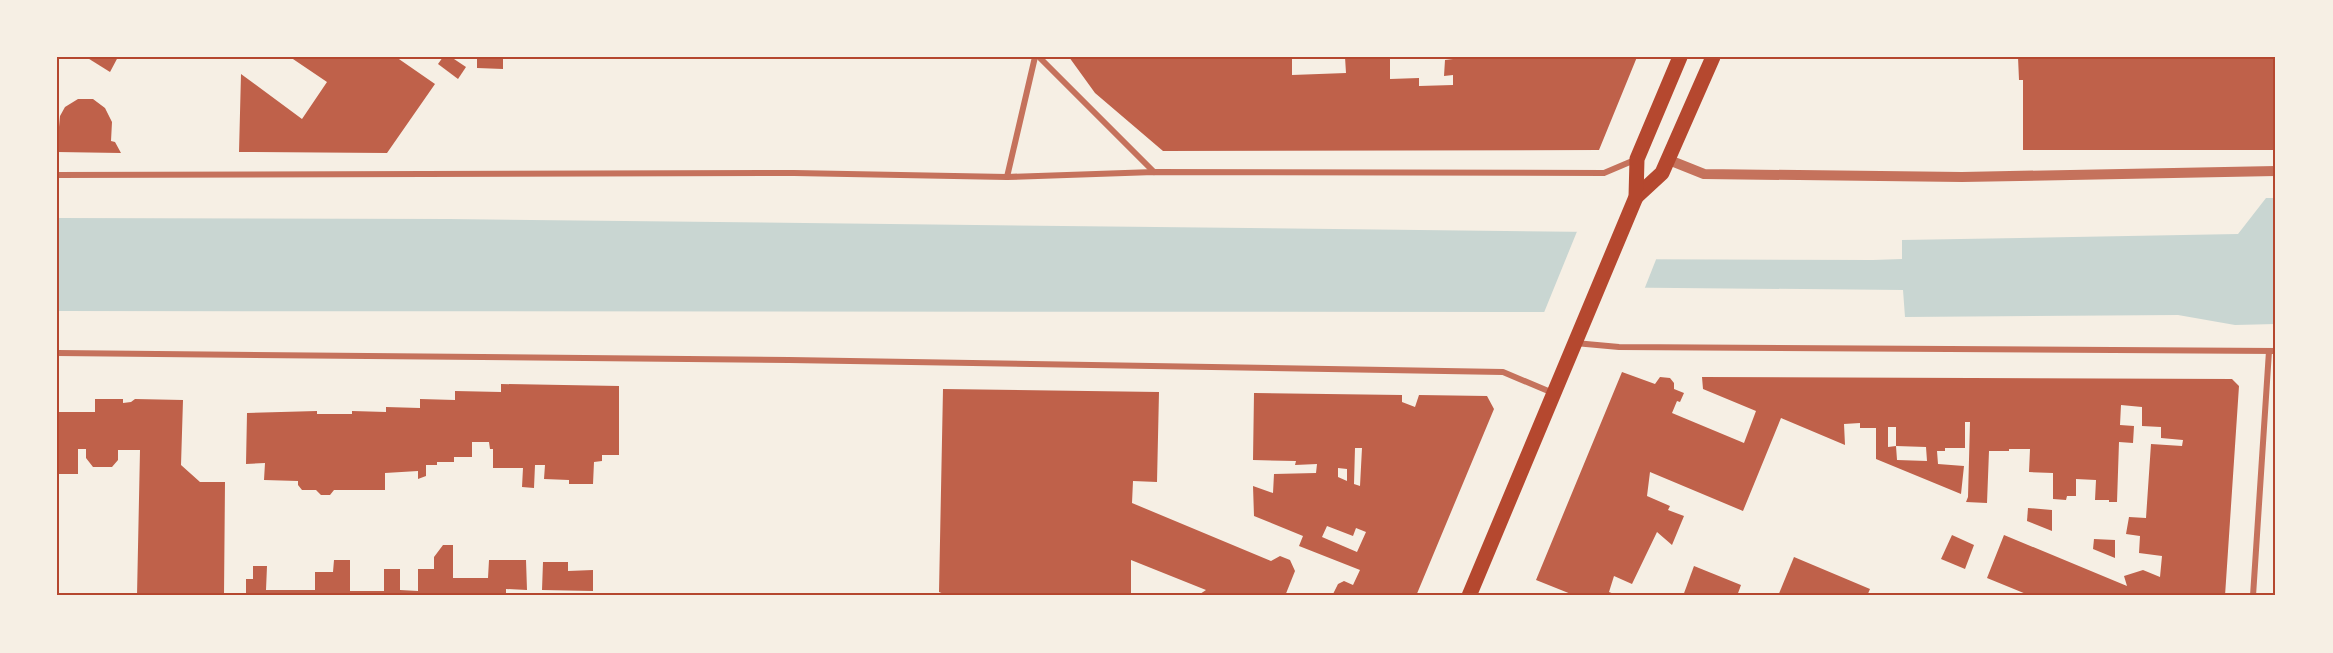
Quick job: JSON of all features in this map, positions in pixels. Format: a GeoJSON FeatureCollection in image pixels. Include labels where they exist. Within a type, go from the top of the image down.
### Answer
{"type":"FeatureCollection","features":[{"type":"Feature","properties":{"kind":"main road"},"geometry":{"type":"LineString","coordinates":[[1469,596],[1636,197],[1637,159],[1680,57]]}},
{"type":"Feature","properties":{"kind":"main road"},"geometry":{"type":"LineString","coordinates":[[1636,197],[1662,173],[1713,57]]}},
{"type":"Feature","properties":{"kind":"street"},"geometry":{"type":"LineString","coordinates":[[1037,57],[1154,172]]}},
{"type":"Feature","properties":{"kind":"street"},"geometry":{"type":"LineString","coordinates":[[1007,177],[1037,57]]}},
{"type":"Feature","properties":{"kind":"street"},"geometry":{"type":"LineString","coordinates":[[57,175],[794,173],[1007,177],[1154,172],[1604,173],[1637,159]]}},
{"type":"Feature","properties":{"kind":"street"},"geometry":{"type":"LineString","coordinates":[[1669,160],[1704,174],[1962,177],[2276,171]]}},
{"type":"Feature","properties":{"kind":"street"},"geometry":{"type":"LineString","coordinates":[[1577,339],[1631,347],[2272,351],[2253,596]]}},
{"type":"Feature","properties":{"kind":"street"},"geometry":{"type":"LineString","coordinates":[[57,352],[789,360],[1503,372],[1554,393]]}},
{"type":"Feature","properties":{"kind":"shaded area"},"geometry":{"type":"Polygon","coordinates":[[[2266,198],[2276,198],[2276,324],[2235,325],[2178,315],[1905,317],[1903,290],[1573,287],[1562,312],[57,311],[57,218],[449,219],[1594,232],[1584,259],[1873,260],[1902,259],[1902,240],[2238,234],[2266,198]]]}},
{"type":"Feature","properties":{"kind":"pier"},"geometry":{"type":"Polygon","coordinates":[[[1578,229],[1597,231],[1588,257],[1657,257],[1644,290],[1574,290],[1564,314],[1543,315],[1578,229]]]}},
{"type":"Feature","properties":{"kind":"building"},"geometry":{"type":"Polygon","coordinates":[[[86,57],[118,57],[110,72],[86,57]]]}},
{"type":"Feature","properties":{"kind":"building"},"geometry":{"type":"Polygon","coordinates":[[[290,57],[396,57],[435,84],[387,153],[239,152],[241,74],[302,119],[327,82],[290,57]]]}},
{"type":"Feature","properties":{"kind":"building"},"geometry":{"type":"Polygon","coordinates":[[[443,57],[451,57],[466,67],[458,79],[438,64],[443,57]]]}},
{"type":"Feature","properties":{"kind":"building"},"geometry":{"type":"Polygon","coordinates":[[[477,57],[503,57],[503,69],[477,68],[477,57]]]}},
{"type":"Feature","properties":{"kind":"building"},"geometry":{"type":"Polygon","coordinates":[[[1069,57],[1292,57],[1292,75],[1346,73],[1345,57],[1369,59],[1369,57],[1390,57],[1390,79],[1419,78],[1419,86],[1453,85],[1453,75],[1444,76],[1445,60],[1469,57],[1637,57],[1599,150],[1163,151],[1095,93],[1069,57]]]}},
{"type":"Feature","properties":{"kind":"building"},"geometry":{"type":"Polygon","coordinates":[[[2018,57],[2276,57],[2276,150],[2023,150],[2023,80],[2019,80],[2018,57]]]}},
{"type":"Feature","properties":{"kind":"building"},"geometry":{"type":"Polygon","coordinates":[[[78,99],[93,99],[105,108],[112,122],[111,141],[115,142],[121,153],[57,152],[57,126],[59,127],[60,116],[65,107],[78,99]]]}},
{"type":"Feature","properties":{"kind":"building"},"geometry":{"type":"Polygon","coordinates":[[[1622,372],[1655,384],[1660,377],[1670,378],[1674,383],[1674,389],[1684,393],[1680,402],[1677,401],[1672,413],[1744,443],[1756,411],[1703,389],[1702,377],[2232,379],[2239,386],[2225,596],[2031,596],[1987,578],[2004,535],[2127,586],[2124,576],[2143,570],[2160,577],[2162,556],[2139,553],[2140,536],[2126,534],[2129,517],[2146,518],[2151,444],[2182,446],[2183,440],[2161,438],[2161,427],[2142,426],[2142,407],[2121,405],[2120,425],[2134,426],[2133,443],[2119,442],[2117,502],[2095,500],[2096,480],[2076,479],[2076,496],[2067,496],[2066,500],[2053,499],[2053,473],[2029,472],[2030,449],[2009,449],[2009,451],[1989,451],[1987,503],[1966,502],[1970,422],[1965,422],[1965,448],[1945,448],[1945,451],[1937,451],[1938,464],[1964,466],[1961,494],[1876,459],[1876,428],[1860,428],[1860,423],[1844,424],[1845,445],[1781,418],[1743,511],[1650,472],[1647,496],[1670,506],[1668,510],[1684,516],[1672,545],[1657,532],[1632,584],[1614,576],[1609,592],[1619,596],[1576,596],[1536,580],[1622,372]],[[1888,427],[1888,447],[1896,446],[1896,427],[1888,427]],[[1896,446],[1897,460],[1927,461],[1926,447],[1896,446]]]}},
{"type":"Feature","properties":{"kind":"building"},"geometry":{"type":"Polygon","coordinates":[[[501,384],[619,386],[619,455],[602,455],[602,461],[594,462],[593,484],[569,484],[569,480],[544,479],[545,465],[535,465],[534,488],[522,487],[523,468],[493,468],[493,449],[490,449],[489,442],[472,442],[472,457],[454,457],[454,462],[437,462],[437,465],[426,465],[426,476],[418,479],[418,471],[385,473],[385,490],[334,490],[330,495],[321,495],[316,490],[302,490],[298,481],[264,480],[265,463],[246,464],[247,413],[386,412],[386,407],[420,408],[420,399],[455,400],[455,391],[501,392],[501,384]]]}},
{"type":"Feature","properties":{"kind":"building"},"geometry":{"type":"Polygon","coordinates":[[[943,389],[1159,392],[1157,482],[1133,481],[1132,503],[1271,561],[1280,556],[1290,560],[1295,571],[1285,596],[1221,596],[1214,593],[1212,596],[1197,596],[1206,590],[1131,560],[1131,596],[949,596],[939,592],[943,389]]]}},
{"type":"Feature","properties":{"kind":"building"},"geometry":{"type":"Polygon","coordinates":[[[1254,393],[1402,395],[1402,402],[1415,407],[1419,395],[1487,396],[1494,409],[1416,596],[1332,596],[1338,584],[1344,581],[1353,585],[1360,570],[1299,546],[1303,536],[1254,516],[1253,486],[1273,493],[1274,474],[1316,473],[1317,464],[1295,465],[1296,461],[1253,460],[1254,393]],[[1355,448],[1354,484],[1360,486],[1362,448],[1355,448]],[[1338,468],[1338,477],[1347,481],[1347,469],[1338,468]],[[1327,526],[1322,537],[1357,552],[1366,532],[1356,528],[1353,536],[1327,526]]]}},
{"type":"Feature","properties":{"kind":"building"},"geometry":{"type":"Polygon","coordinates":[[[95,399],[123,399],[123,403],[135,399],[183,400],[181,465],[200,482],[225,482],[224,596],[137,596],[140,450],[118,450],[118,460],[112,467],[93,467],[86,458],[86,449],[78,449],[78,474],[57,474],[59,412],[95,412],[95,399]]]}},
{"type":"Feature","properties":{"kind":"building"},"geometry":{"type":"Polygon","coordinates":[[[2028,508],[2052,510],[2052,531],[2027,521],[2028,508]]]}},
{"type":"Feature","properties":{"kind":"building"},"geometry":{"type":"Polygon","coordinates":[[[1952,535],[1974,545],[1965,569],[1941,559],[1952,535]]]}},
{"type":"Feature","properties":{"kind":"building"},"geometry":{"type":"Polygon","coordinates":[[[2094,539],[2115,540],[2115,558],[2093,549],[2094,539]]]}},
{"type":"Feature","properties":{"kind":"building"},"geometry":{"type":"Polygon","coordinates":[[[443,545],[453,545],[453,578],[488,578],[489,560],[526,560],[527,590],[506,589],[506,596],[436,596],[434,593],[434,596],[246,596],[246,579],[253,579],[253,566],[267,566],[266,590],[315,590],[315,572],[333,572],[334,560],[350,560],[350,591],[384,591],[384,569],[400,569],[400,590],[418,591],[418,569],[434,569],[434,557],[443,545]]]}},
{"type":"Feature","properties":{"kind":"building"},"geometry":{"type":"Polygon","coordinates":[[[1794,557],[1870,589],[1867,596],[1778,596],[1794,557]]]}},
{"type":"Feature","properties":{"kind":"building"},"geometry":{"type":"Polygon","coordinates":[[[543,562],[568,562],[568,571],[593,570],[593,591],[542,590],[543,562]]]}},
{"type":"Feature","properties":{"kind":"building"},"geometry":{"type":"Polygon","coordinates":[[[1694,566],[1741,585],[1737,596],[1683,596],[1694,566]]]}}]}
